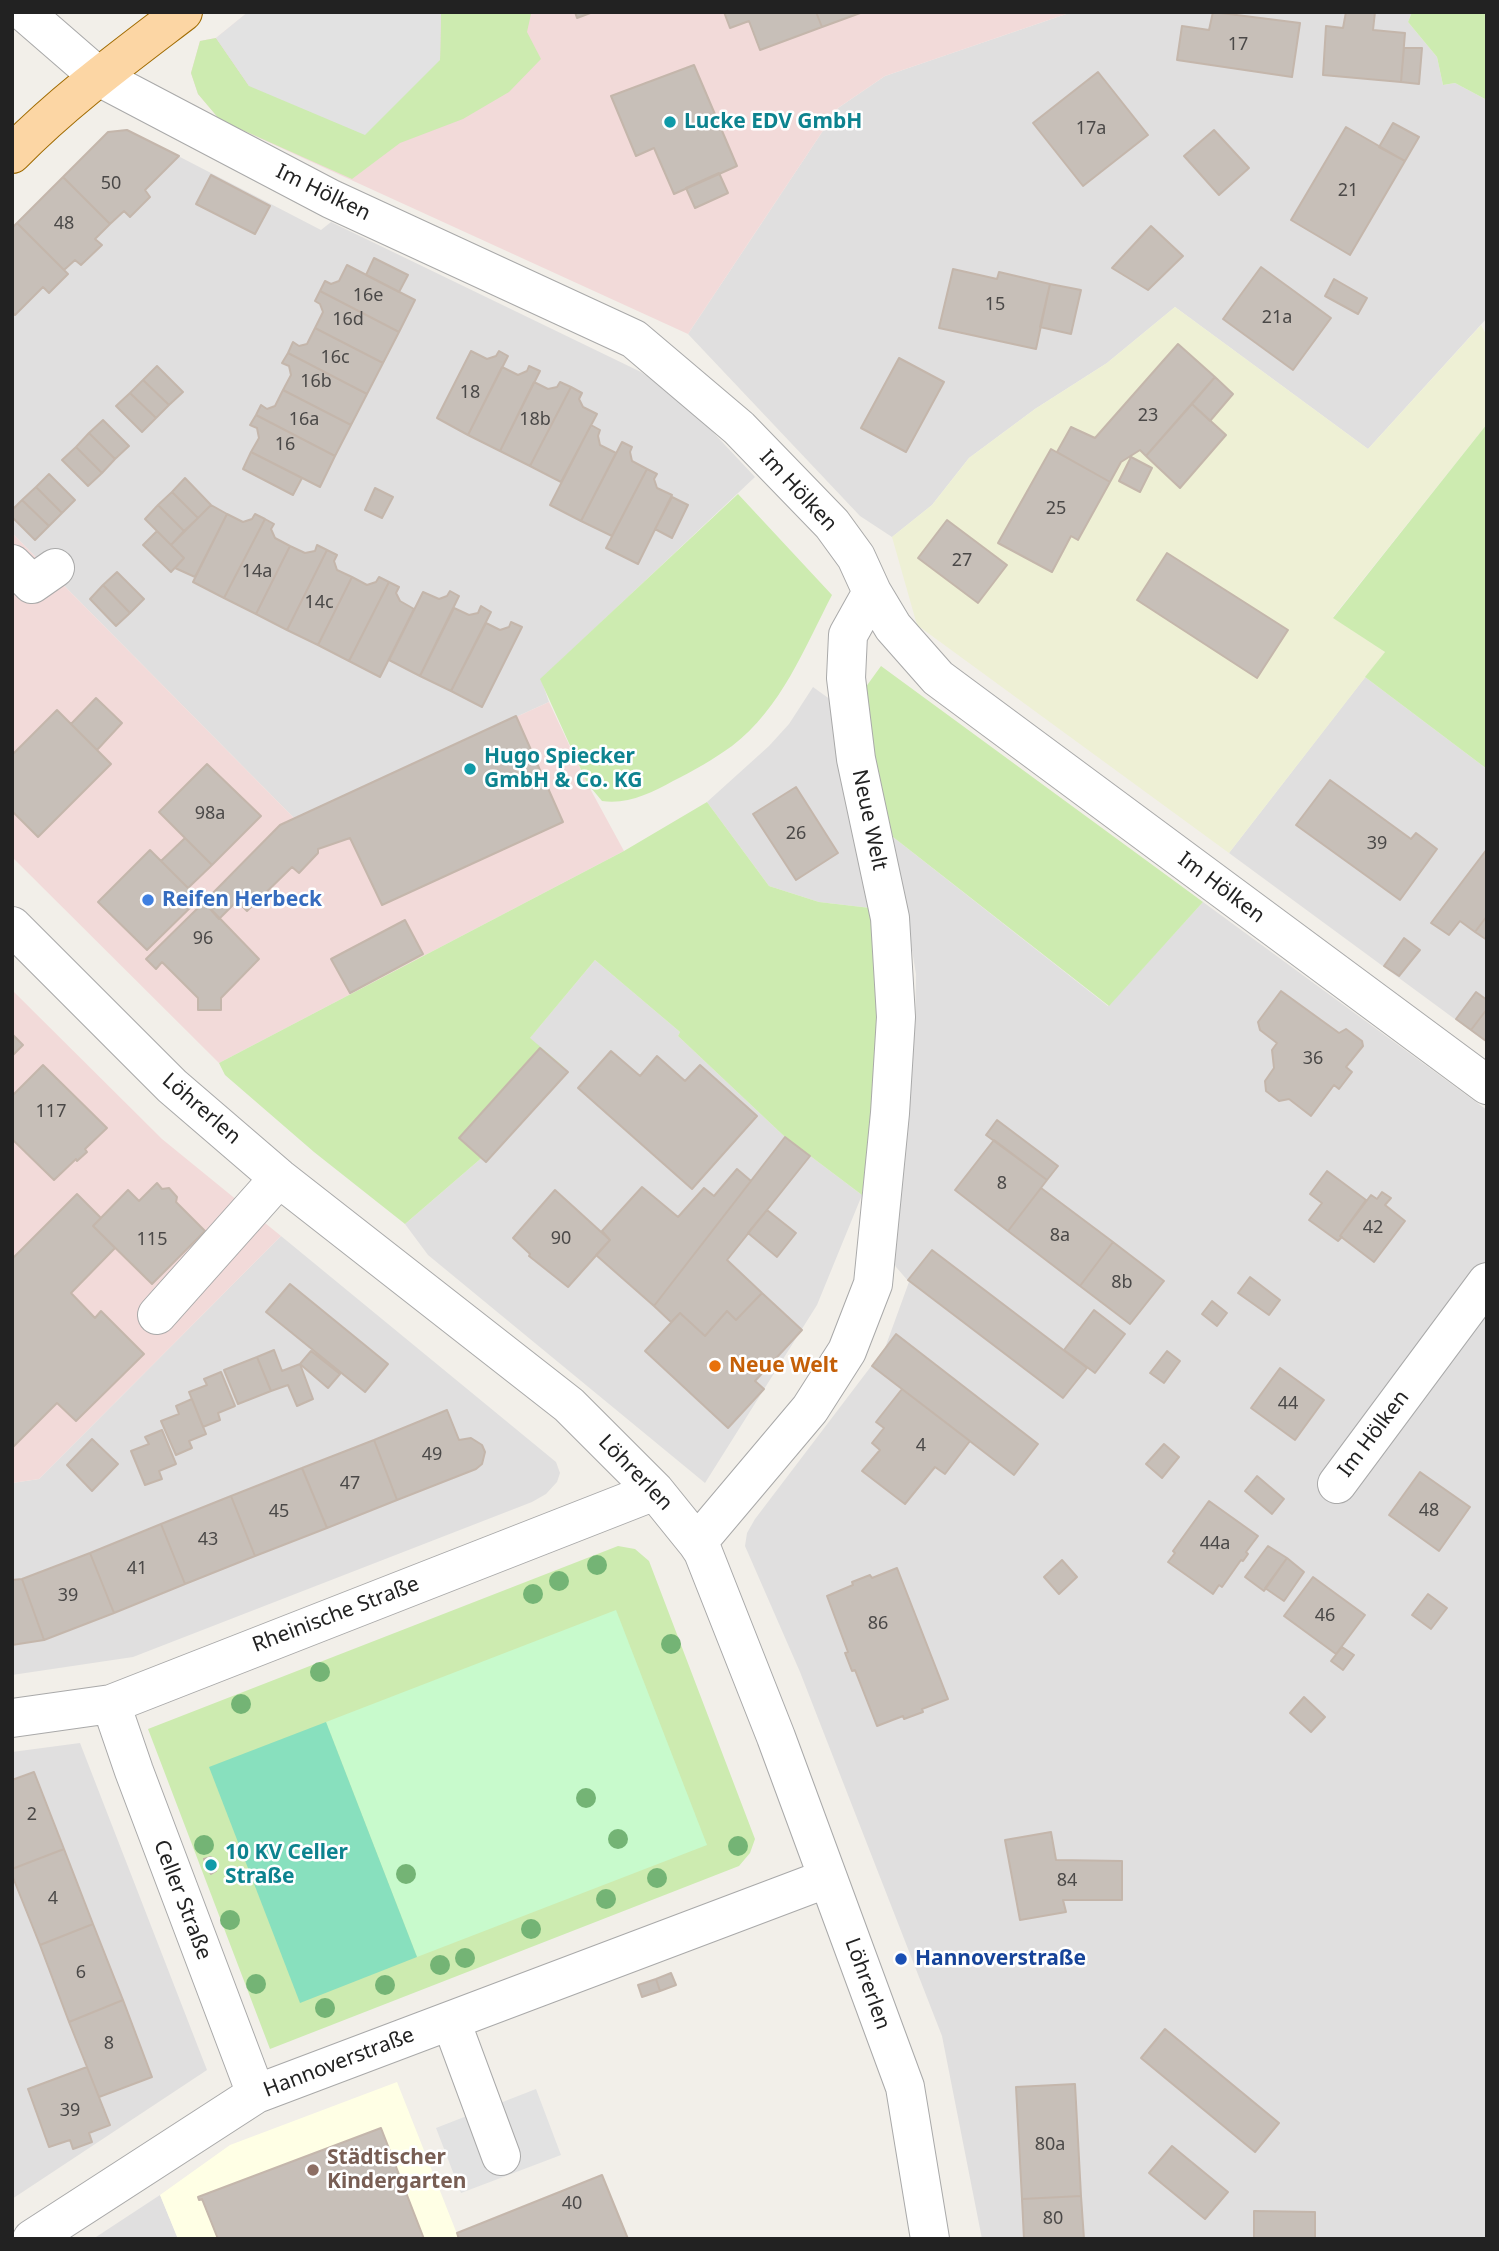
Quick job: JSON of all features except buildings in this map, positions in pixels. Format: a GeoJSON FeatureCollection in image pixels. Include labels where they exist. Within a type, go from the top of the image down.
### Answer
{"type":"FeatureCollection","features":[{"type":"Feature","properties":{"kind":"main road"},"geometry":{"type":"LineString","coordinates":[[12,154],[99,77],[183,12]]}},
{"type":"Feature","properties":{"kind":"street","name":"Im Hölken"},"geometry":{"type":"LineString","coordinates":[[24,12],[99,77],[331,199],[634,339],[739,428],[832,524],[856,557],[892,628],[938,678],[1487,1085]]}},
{"type":"Feature","properties":{"kind":"street"},"geometry":{"type":"LineString","coordinates":[[12,564],[32,584],[55,568]]}},
{"type":"Feature","properties":{"kind":"street","name":"Neue Welt"},"geometry":{"type":"LineString","coordinates":[[697,1543],[810,1409],[847,1351],[873,1284],[889,1126],[896,1017],[890,918],[856,759],[846,678],[848,635],[872,592]]}},
{"type":"Feature","properties":{"kind":"street","name":"Löhrerlen"},"geometry":{"type":"LineString","coordinates":[[12,926],[173,1086],[279,1178],[569,1405],[655,1490],[697,1543],[703,1552],[771,1725],[905,2087],[930,2239]]}},
{"type":"Feature","properties":{"kind":"street"},"geometry":{"type":"LineString","coordinates":[[157,1315],[279,1178]]}},
{"type":"Feature","properties":{"kind":"street","name":"Im Hölken"},"geometry":{"type":"LineString","coordinates":[[1337,1484],[1487,1282]]}},
{"type":"Feature","properties":{"kind":"street","name":"Rheinische Straße"},"geometry":{"type":"LineString","coordinates":[[12,1718],[111,1704],[655,1490]]}},
{"type":"Feature","properties":{"kind":"street","name":"Celler Straße"},"geometry":{"type":"LineString","coordinates":[[111,1704],[256,2094]]}},
{"type":"Feature","properties":{"kind":"street","name":"Hannoverstraße"},"geometry":{"type":"LineString","coordinates":[[32,2239],[256,2094],[828,1878]]}},
{"type":"Feature","properties":{"kind":"street"},"geometry":{"type":"LineString","coordinates":[[451,2021],[501,2156]]}},
{"type":"Feature","properties":{"kind":"shaded area"},"geometry":{"type":"Polygon","coordinates":[[[248,12],[1072,12],[885,76],[838,108],[688,334],[220,120],[198,94],[191,73],[200,41],[216,38],[248,12]]]}},
{"type":"Feature","properties":{"kind":"shaded area"},"geometry":{"type":"Polygon","coordinates":[[[248,12],[441,12],[440,60],[365,135],[249,86],[216,38],[248,12]]]}},
{"type":"Feature","properties":{"kind":"shaded area"},"geometry":{"type":"Polygon","coordinates":[[[1072,12],[1412,12],[1408,22],[1437,57],[1443,85],[1455,83],[1487,100],[1487,318],[1368,449],[1175,307],[1107,363],[1035,409],[969,458],[932,505],[892,537],[860,516],[688,334],[838,108],[885,76],[1072,12]]]}},
{"type":"Feature","properties":{"kind":"shaded area"},"geometry":{"type":"Polygon","coordinates":[[[126,129],[321,230],[331,222],[641,372],[670,392],[711,430],[755,477],[541,679],[549,702],[294,818],[12,533],[12,227],[108,132],[126,129]]]}},
{"type":"Feature","properties":{"kind":"shaded area"},"geometry":{"type":"Polygon","coordinates":[[[1175,307],[1368,449],[1481,325],[1487,336],[1487,424],[1333,617],[1385,652],[1229,853],[917,625],[892,537],[932,505],[969,458],[1035,409],[1107,363],[1175,307]]]}},
{"type":"Feature","properties":{"kind":"shaded area"},"geometry":{"type":"Polygon","coordinates":[[[12,533],[294,818],[549,702],[587,783],[624,851],[219,1063],[12,857],[12,533]]]}},
{"type":"Feature","properties":{"kind":"shaded area"},"geometry":{"type":"Polygon","coordinates":[[[1365,677],[1487,769],[1486,1042],[1229,853],[1365,677]]]}},
{"type":"Feature","properties":{"kind":"shaded area"},"geometry":{"type":"Polygon","coordinates":[[[813,687],[831,700],[879,909],[819,902],[769,886],[707,802],[769,746],[789,724],[813,687]]]}},
{"type":"Feature","properties":{"kind":"shaded area"},"geometry":{"type":"Polygon","coordinates":[[[893,837],[1108,1006],[1203,902],[1487,1110],[1487,2239],[982,2239],[942,2036],[800,1672],[745,1546],[747,1533],[755,1519],[885,1348],[909,1282],[896,1267],[888,1238],[915,1029],[916,974],[893,837]]]}},
{"type":"Feature","properties":{"kind":"shaded area"},"geometry":{"type":"Polygon","coordinates":[[[595,960],[680,1032],[678,1036],[785,1137],[862,1195],[817,1305],[705,1483],[428,1255],[405,1224],[485,1155],[564,1067],[529,1039],[595,960]]]}},
{"type":"Feature","properties":{"kind":"shaded area"},"geometry":{"type":"Polygon","coordinates":[[[12,990],[162,1139],[281,1236],[39,1479],[12,1483],[12,990]]]}},
{"type":"Feature","properties":{"kind":"shaded area"},"geometry":{"type":"Polygon","coordinates":[[[281,1236],[556,1462],[560,1473],[557,1482],[546,1494],[532,1502],[133,1657],[12,1675],[12,1483],[39,1479],[281,1236]]]}},
{"type":"Feature","properties":{"kind":"shaded area"},"geometry":{"type":"Polygon","coordinates":[[[80,1743],[207,2070],[12,2199],[12,1752],[80,1743]]]}},
{"type":"Feature","properties":{"kind":"shaded area","name":"Städtischer Kindergarten"},"geometry":{"type":"Polygon","coordinates":[[[397,2082],[459,2239],[178,2239],[160,2195],[230,2145],[397,2082]]]}},
{"type":"Feature","properties":{"kind":"shaded area"},"geometry":{"type":"Polygon","coordinates":[[[536,2089],[561,2155],[461,2193],[436,2128],[536,2089]]]}},
{"type":"Feature","properties":{"kind":"shaded area"},"geometry":{"type":"Polygon","coordinates":[[[160,2195],[178,2239],[93,2239],[160,2195]]]}},
{"type":"Feature","properties":{"kind":"green space"},"geometry":{"type":"Polygon","coordinates":[[[441,12],[536,12],[531,14],[527,32],[541,59],[509,92],[463,119],[400,143],[352,179],[220,120],[198,94],[191,73],[200,41],[216,38],[249,86],[440,60],[441,12]]]}},
{"type":"Feature","properties":{"kind":"green space"},"geometry":{"type":"Polygon","coordinates":[[[1412,12],[1487,12],[1487,100],[1455,83],[1443,85],[1437,57],[1408,22],[1412,12]]]}},
{"type":"Feature","properties":{"kind":"green space"},"geometry":{"type":"Polygon","coordinates":[[[1487,424],[1487,769],[1365,677],[1385,652],[1333,618],[1487,424]]]}},
{"type":"Feature","properties":{"kind":"green space"},"geometry":{"type":"Polygon","coordinates":[[[738,494],[832,595],[778,696],[749,731],[718,756],[656,790],[630,800],[602,801],[587,783],[540,679],[738,494]]]}},
{"type":"Feature","properties":{"kind":"green space"},"geometry":{"type":"Polygon","coordinates":[[[881,666],[1203,902],[1109,1006],[893,837],[866,748],[860,695],[881,666]]]}},
{"type":"Feature","properties":{"kind":"green space"},"geometry":{"type":"Polygon","coordinates":[[[707,802],[769,886],[819,902],[879,909],[877,1064],[862,1195],[785,1137],[678,1036],[680,1032],[595,960],[530,1038],[564,1067],[485,1155],[405,1224],[314,1152],[225,1075],[219,1063],[624,851],[707,802]]]}},
{"type":"Feature","properties":{"kind":"green space"},"geometry":{"type":"Polygon","coordinates":[[[618,1546],[635,1549],[649,1561],[755,1839],[750,1853],[739,1866],[270,2049],[148,1729],[618,1546]]]}},
{"type":"Feature","properties":{"kind":"green space"},"geometry":{"type":"Polygon","coordinates":[[[616,1610],[707,1845],[417,1957],[326,1722],[616,1610]]]}},
{"type":"Feature","properties":{"kind":"green space"},"geometry":{"type":"Polygon","coordinates":[[[326,1722],[417,1957],[300,2003],[209,1767],[326,1722]]]}},
{"type":"Feature","properties":{"kind":"place","name":"Lucke EDV GmbH"},"geometry":{"type":"Point","coordinates":[670,122]}},
{"type":"Feature","properties":{"kind":"place","name":"Hugo Spiecker GmbH & Co. KG"},"geometry":{"type":"Point","coordinates":[470,769]}},
{"type":"Feature","properties":{"kind":"place","name":"Reifen Herbeck"},"geometry":{"type":"Point","coordinates":[148,900]}},
{"type":"Feature","properties":{"kind":"place","name":"Neue Welt"},"geometry":{"type":"Point","coordinates":[715,1366]}},
{"type":"Feature","properties":{"kind":"place","name":"10 KV Celler Straße"},"geometry":{"type":"Point","coordinates":[211,1865]}},
{"type":"Feature","properties":{"kind":"place","name":"Hannoverstraße"},"geometry":{"type":"Point","coordinates":[901,1959]}},
{"type":"Feature","properties":{"kind":"place","name":"Städtischer Kindergarten"},"geometry":{"type":"Point","coordinates":[313,2170]}}]}
